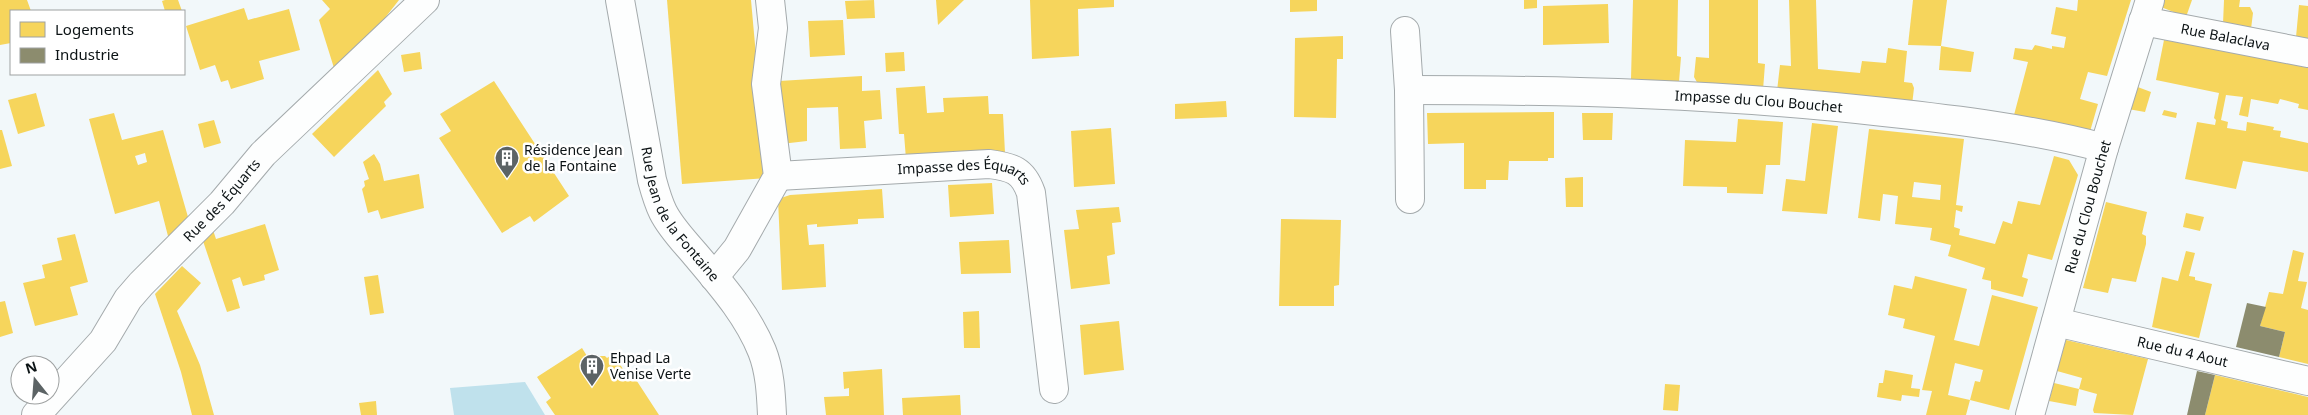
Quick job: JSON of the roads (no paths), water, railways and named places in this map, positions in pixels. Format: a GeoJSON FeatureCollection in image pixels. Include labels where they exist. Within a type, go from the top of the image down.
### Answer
{"type":"FeatureCollection","features":[{"type":"Feature","properties":{"kind":"street","name":"Rue des Équarts"},"geometry":{"type":"LineString","coordinates":[[36,415],[103,341],[128,299],[222,203],[263,154],[425,0]]}},
{"type":"Feature","properties":{"kind":"street","name":"Rue Jean de la Fontaine"},"geometry":{"type":"LineString","coordinates":[[620,0],[652,180],[663,213],[675,231],[742,313],[763,354],[769,380],[772,415]]}},
{"type":"Feature","properties":{"kind":"street"},"geometry":{"type":"LineString","coordinates":[[714,277],[737,249],[778,176],[766,84],[773,28],[770,0]]}},
{"type":"Feature","properties":{"kind":"street","name":"Rue Balaclava"},"geometry":{"type":"LineString","coordinates":[[2146,10],[2308,53]]}},
{"type":"Feature","properties":{"kind":"street","name":"Rue du Clou Bouchet"},"geometry":{"type":"LineString","coordinates":[[2030,415],[2104,148],[2146,10]]}},
{"type":"Feature","properties":{"kind":"street"},"geometry":{"type":"LineString","coordinates":[[1405,31],[1409,90],[1410,199]]}},
{"type":"Feature","properties":{"kind":"street","name":"Impasse du Clou Bouchet"},"geometry":{"type":"LineString","coordinates":[[1409,90],[1574,90],[1709,96],[1824,105],[1955,120],[2052,134],[2104,148]]}},
{"type":"Feature","properties":{"kind":"street","name":"Impasse des Équarts"},"geometry":{"type":"LineString","coordinates":[[778,176],[989,164],[1008,166],[1020,172],[1032,193],[1054,390]]}},
{"type":"Feature","properties":{"kind":"street","name":"Rue du 4 Aout"},"geometry":{"type":"LineString","coordinates":[[2056,322],[2308,380]]}},
{"type":"Feature","properties":{"kind":"place","name":"Résidence Jean de la Fontaine"},"geometry":{"type":"Point","coordinates":[507,179]}},
{"type":"Feature","properties":{"kind":"place","name":"Ehpad La Venise Verte"},"geometry":{"type":"Point","coordinates":[592,387]}}]}
